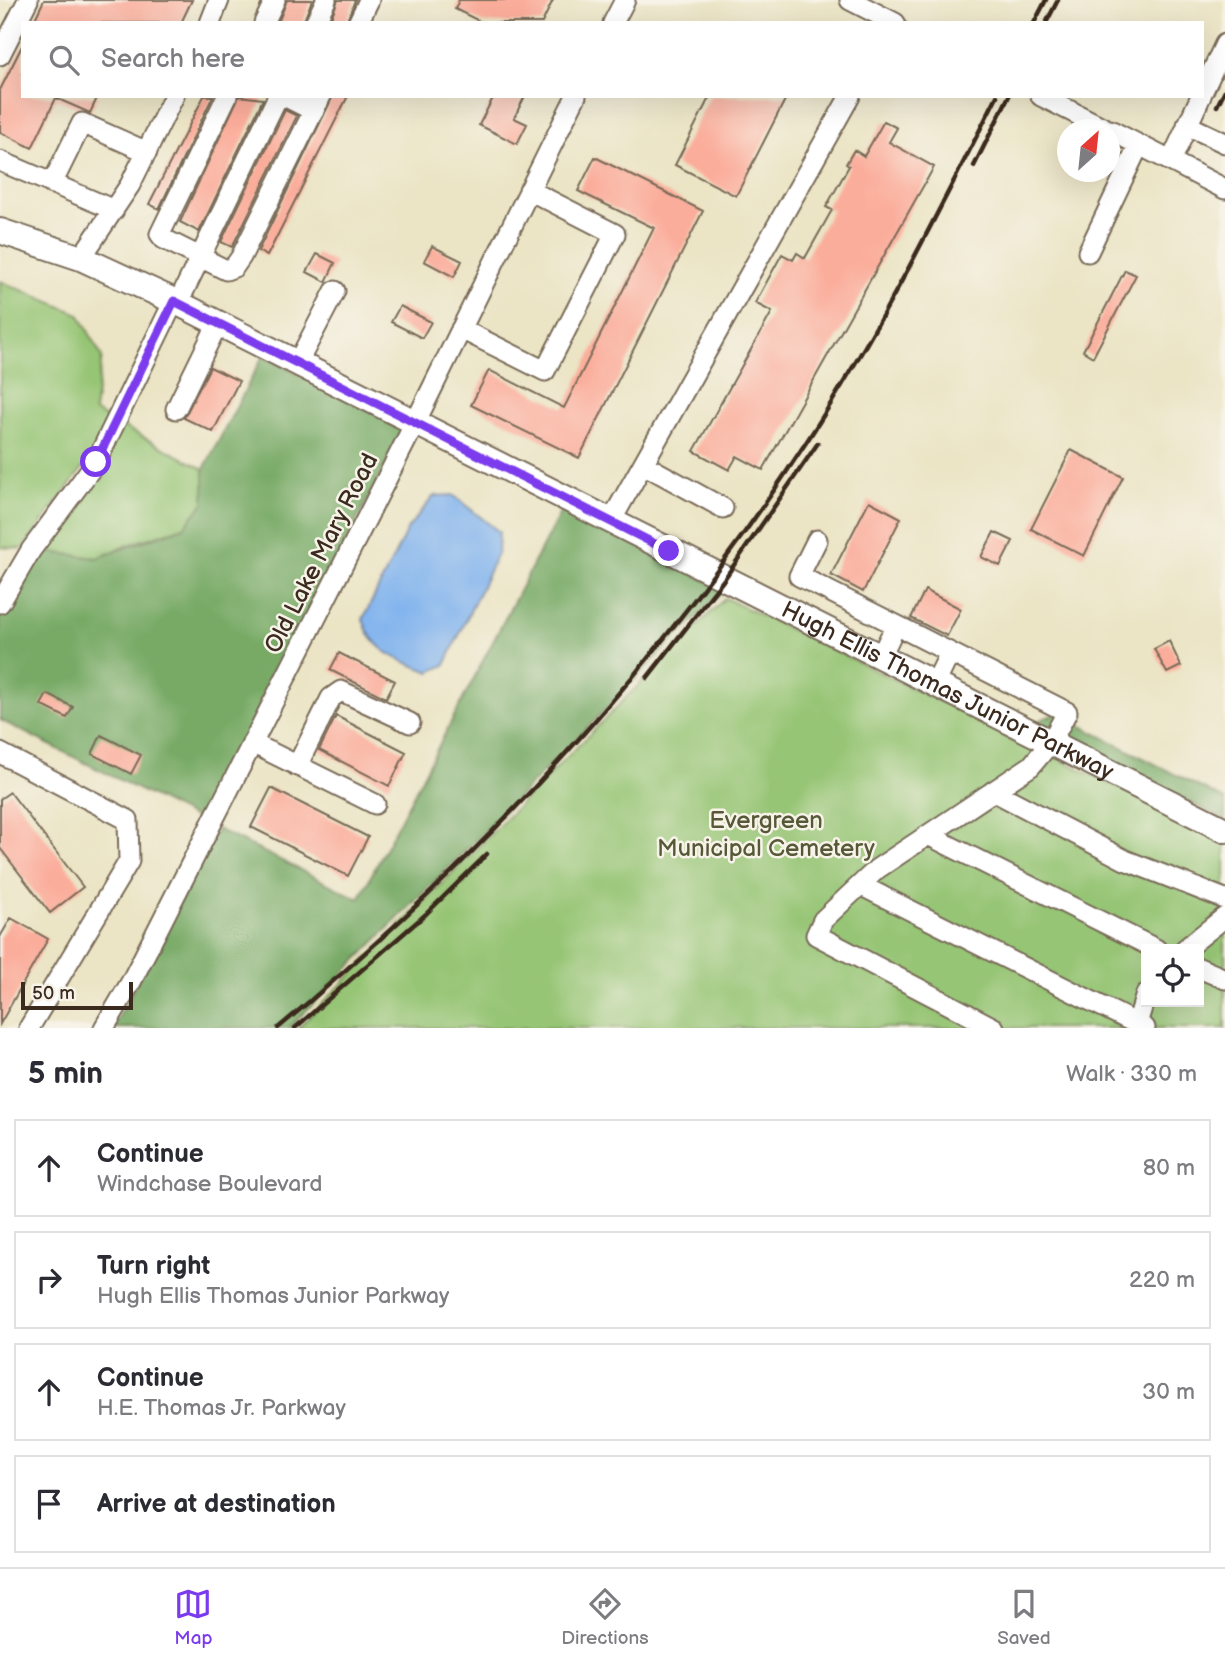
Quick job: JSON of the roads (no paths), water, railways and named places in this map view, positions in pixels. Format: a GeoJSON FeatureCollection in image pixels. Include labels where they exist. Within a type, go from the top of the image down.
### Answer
{"type":"FeatureCollection","features":[{"type":"Feature","properties":{"kind":"main road"},"geometry":{"type":"LineString","coordinates":[[0,231],[81,258],[176,302],[611,521]]}},
{"type":"Feature","properties":{"kind":"main road","name":"Hugh Ellis Thomas Junior Parkway"},"geometry":{"type":"LineString","coordinates":[[611,521],[1225,830]]}},
{"type":"Feature","properties":{"kind":"street"},"geometry":{"type":"LineString","coordinates":[[0,55],[5,33],[28,0]]}},
{"type":"Feature","properties":{"kind":"street"},"geometry":{"type":"LineString","coordinates":[[212,21],[219,0]]}},
{"type":"Feature","properties":{"kind":"street"},"geometry":{"type":"LineString","coordinates":[[265,21],[275,0]]}},
{"type":"Feature","properties":{"kind":"street"},"geometry":{"type":"LineString","coordinates":[[316,21],[326,0]]}},
{"type":"Feature","properties":{"kind":"street"},"geometry":{"type":"LineString","coordinates":[[359,21],[369,0]]}},
{"type":"Feature","properties":{"kind":"street"},"geometry":{"type":"LineString","coordinates":[[614,21],[625,0]]}},
{"type":"Feature","properties":{"kind":"street"},"geometry":{"type":"LineString","coordinates":[[850,0],[890,21]]}},
{"type":"Feature","properties":{"kind":"street"},"geometry":{"type":"LineString","coordinates":[[1204,89],[1225,44]]}},
{"type":"Feature","properties":{"kind":"street"},"geometry":{"type":"LineString","coordinates":[[81,258],[114,210],[147,152],[173,98]]}},
{"type":"Feature","properties":{"kind":"street"},"geometry":{"type":"LineString","coordinates":[[226,98],[160,234],[164,239],[226,270],[234,267],[317,104],[292,98]]}},
{"type":"Feature","properties":{"kind":"street"},"geometry":{"type":"LineString","coordinates":[[0,603],[31,550],[96,462],[277,98]]}},
{"type":"Feature","properties":{"kind":"street","name":"Old Lake Mary Road"},"geometry":{"type":"LineString","coordinates":[[104,1028],[131,982],[415,423],[575,98]]}},
{"type":"Feature","properties":{"kind":"street"},"geometry":{"type":"LineString","coordinates":[[611,521],[849,98]]}},
{"type":"Feature","properties":{"kind":"street"},"geometry":{"type":"LineString","coordinates":[[1045,98],[1087,119]]}},
{"type":"Feature","properties":{"kind":"street"},"geometry":{"type":"LineString","coordinates":[[1171,162],[1200,98]]}},
{"type":"Feature","properties":{"kind":"street"},"geometry":{"type":"LineString","coordinates":[[52,184],[82,123],[147,152]]}},
{"type":"Feature","properties":{"kind":"street"},"geometry":{"type":"LineString","coordinates":[[1187,125],[1225,143]]}},
{"type":"Feature","properties":{"kind":"street"},"geometry":{"type":"LineString","coordinates":[[1120,136],[1225,189]]}},
{"type":"Feature","properties":{"kind":"street"},"geometry":{"type":"LineString","coordinates":[[1088,252],[1139,145]]}},
{"type":"Feature","properties":{"kind":"street"},"geometry":{"type":"LineString","coordinates":[[0,161],[114,210]]}},
{"type":"Feature","properties":{"kind":"street"},"geometry":{"type":"LineString","coordinates":[[461,330],[545,371],[615,234],[529,190]]}},
{"type":"Feature","properties":{"kind":"street"},"geometry":{"type":"LineString","coordinates":[[297,364],[335,291]]}},
{"type":"Feature","properties":{"kind":"street"},"geometry":{"type":"LineString","coordinates":[[176,409],[218,323]]}},
{"type":"Feature","properties":{"kind":"street"},"geometry":{"type":"LineString","coordinates":[[643,464],[723,508]]}},
{"type":"Feature","properties":{"kind":"street"},"geometry":{"type":"LineString","coordinates":[[817,540],[799,576],[1067,712],[1051,742],[1031,766],[877,869],[823,920],[816,935],[994,1028]]}},
{"type":"Feature","properties":{"kind":"street"},"geometry":{"type":"LineString","coordinates":[[881,656],[896,625]]}},
{"type":"Feature","properties":{"kind":"street"},"geometry":{"type":"LineString","coordinates":[[935,684],[950,653]]}},
{"type":"Feature","properties":{"kind":"street"},"geometry":{"type":"LineString","coordinates":[[297,766],[331,698],[341,691],[410,723]]}},
{"type":"Feature","properties":{"kind":"street"},"geometry":{"type":"LineString","coordinates":[[251,743],[375,804]]}},
{"type":"Feature","properties":{"kind":"street"},"geometry":{"type":"LineString","coordinates":[[0,753],[128,820],[129,861],[29,1028]]}},
{"type":"Feature","properties":{"kind":"street"},"geometry":{"type":"LineString","coordinates":[[993,791],[1125,860],[1225,899]]}},
{"type":"Feature","properties":{"kind":"street"},"geometry":{"type":"LineString","coordinates":[[928,835],[1146,944]]}},
{"type":"Feature","properties":{"kind":"street"},"geometry":{"type":"LineString","coordinates":[[860,885],[1141,1026],[1144,1007]]}},
{"type":"Feature","properties":{"kind":"street"},"geometry":{"type":"LineString","coordinates":[[1191,944],[1225,917]]}},
{"type":"Feature","properties":{"kind":"street"},"geometry":{"type":"LineString","coordinates":[[1204,970],[1225,979]]}},
{"type":"Feature","properties":{"kind":"water"},"geometry":{"type":"Polygon","coordinates":[[[453,495],[499,532],[498,552],[445,665],[430,672],[398,659],[380,648],[367,631],[363,619],[408,528],[434,496],[453,495]]]}},
{"type":"Feature","properties":{"kind":"railway"},"geometry":{"type":"LineString","coordinates":[[1035,21],[1046,0]]}},
{"type":"Feature","properties":{"kind":"railway"},"geometry":{"type":"LineString","coordinates":[[1047,21],[1058,0]]}},
{"type":"Feature","properties":{"kind":"railway"},"geometry":{"type":"LineString","coordinates":[[1217,106],[1225,90]]}},
{"type":"Feature","properties":{"kind":"railway"},"geometry":{"type":"LineString","coordinates":[[278,1028],[427,896],[497,826],[630,680],[692,603],[807,441],[859,357],[907,271],[996,98]]}},
{"type":"Feature","properties":{"kind":"railway"},"geometry":{"type":"LineString","coordinates":[[974,166],[1008,98]]}},
{"type":"Feature","properties":{"kind":"railway"},"geometry":{"type":"LineString","coordinates":[[647,678],[725,578],[818,443]]}},
{"type":"Feature","properties":{"kind":"railway"},"geometry":{"type":"LineString","coordinates":[[295,1028],[426,914],[487,854]]}},
{"type":"Feature","properties":{"kind":"park label","name":"Evergreen Municipal Cemetery"},"geometry":{"type":"Point","coordinates":[766,834]}}]}
